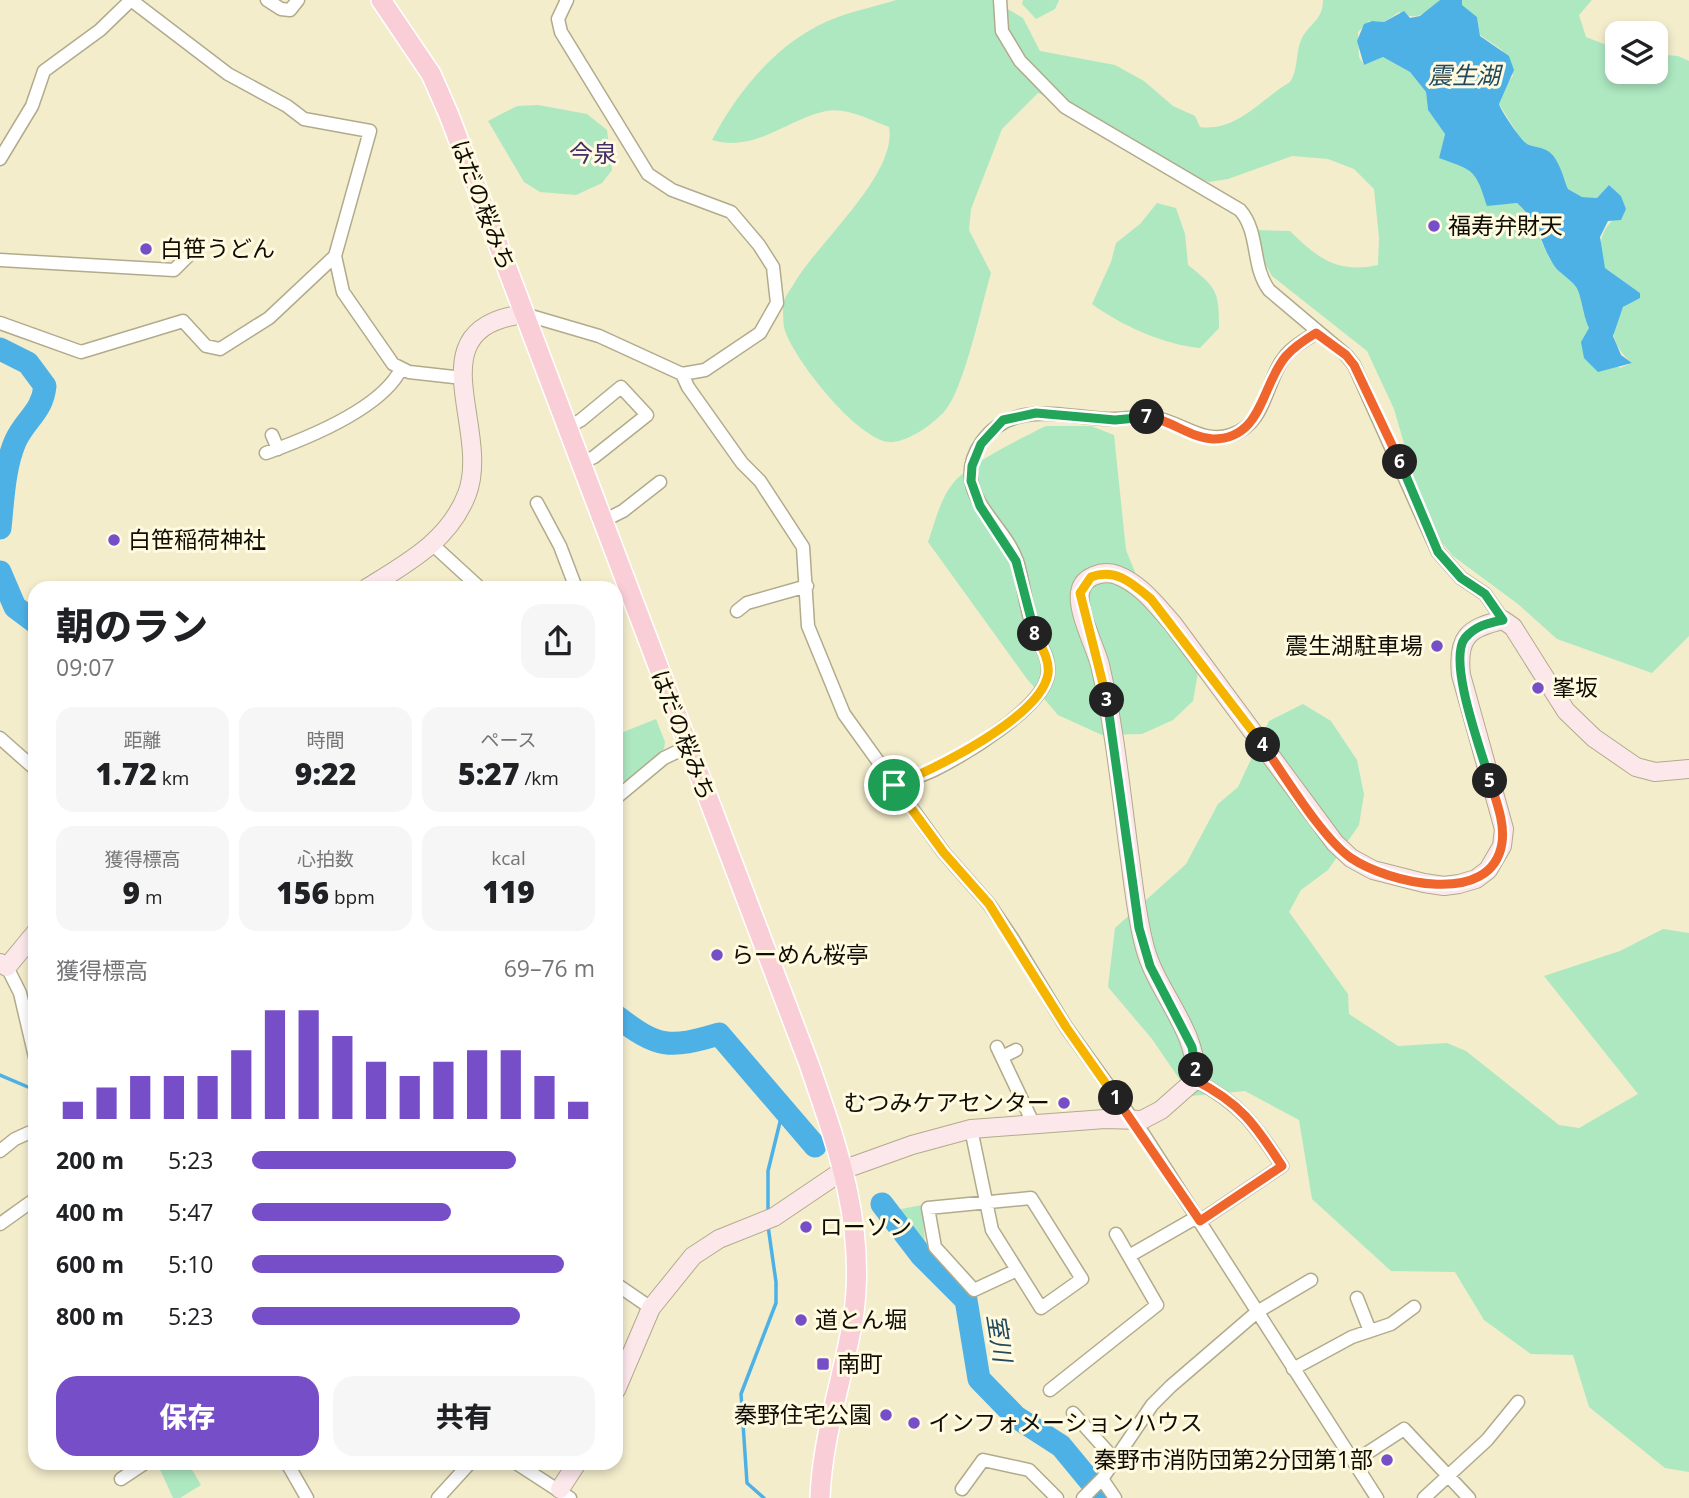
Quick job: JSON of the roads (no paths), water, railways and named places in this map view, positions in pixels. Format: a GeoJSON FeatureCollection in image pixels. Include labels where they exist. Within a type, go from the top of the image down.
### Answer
{"type":"FeatureCollection","features":[{"type":"Feature","properties":{"kind":"main road","name":"はだの桜みち"},"geometry":{"type":"LineString","coordinates":[[381,0],[424,62],[444,105],[809,1064],[845,1169],[853,1210],[856,1289],[849,1339],[828,1431],[820,1498]]}},
{"type":"Feature","properties":{"kind":"street"},"geometry":{"type":"LineString","coordinates":[[0,159],[32,106],[44,71],[100,30],[131,0],[228,74],[304,119],[370,131],[335,256],[344,292],[378,345],[401,369],[463,379]]}},
{"type":"Feature","properties":{"kind":"street"},"geometry":{"type":"LineString","coordinates":[[267,0],[281,9],[290,10],[298,0]]}},
{"type":"Feature","properties":{"kind":"street"},"geometry":{"type":"LineString","coordinates":[[378,581],[433,545],[458,514],[472,474],[474,458],[461,361],[468,343],[478,330],[495,320],[524,314],[599,336],[682,374],[705,370],[760,332],[778,303],[773,267],[731,212],[672,190],[648,174],[561,32],[558,19],[567,0]]}},
{"type":"Feature","properties":{"kind":"street"},"geometry":{"type":"LineString","coordinates":[[1000,0],[1002,31],[1020,61],[1065,107],[1240,210],[1254,237],[1261,279],[1316,333],[1346,355],[1354,365],[1438,552],[1461,578],[1485,594],[1503,620],[1522,640],[1566,710],[1594,738],[1636,767],[1655,772],[1689,769]]}},
{"type":"Feature","properties":{"kind":"street"},"geometry":{"type":"LineString","coordinates":[[0,260],[174,270],[190,254]]}},
{"type":"Feature","properties":{"kind":"street"},"geometry":{"type":"LineString","coordinates":[[0,323],[81,352],[183,321],[206,346],[220,349],[269,318],[335,256]]}},
{"type":"Feature","properties":{"kind":"street"},"geometry":{"type":"LineString","coordinates":[[894,785],[933,771],[986,737],[1036,699],[1048,673],[1047,658],[1033,630],[1016,561],[980,506],[971,481],[972,466],[981,444],[1003,420],[1036,413],[1115,420],[1154,418],[1212,439],[1232,435],[1248,426],[1260,410],[1286,355],[1316,333]]}},
{"type":"Feature","properties":{"kind":"street"},"geometry":{"type":"LineString","coordinates":[[272,435],[272,451],[351,413],[393,385],[401,369]]}},
{"type":"Feature","properties":{"kind":"street"},"geometry":{"type":"LineString","coordinates":[[682,374],[688,387],[743,463],[760,481],[803,547],[808,626],[831,688],[844,714],[944,853],[989,904],[1066,1027],[1198,1219],[1377,1498]]}},
{"type":"Feature","properties":{"kind":"street"},"geometry":{"type":"LineString","coordinates":[[567,428],[581,421],[621,387],[647,415],[594,457],[581,463]]}},
{"type":"Feature","properties":{"kind":"street"},"geometry":{"type":"LineString","coordinates":[[603,521],[622,511],[660,482]]}},
{"type":"Feature","properties":{"kind":"street"},"geometry":{"type":"LineString","coordinates":[[537,503],[560,545],[573,581]]}},
{"type":"Feature","properties":{"kind":"street"},"geometry":{"type":"LineString","coordinates":[[433,545],[472,581]]}},
{"type":"Feature","properties":{"kind":"street"},"geometry":{"type":"LineString","coordinates":[[623,1374],[651,1308],[693,1256],[719,1239],[774,1217],[845,1169],[912,1145],[971,1129],[1130,1118],[1142,1120],[1161,1110],[1195,1080],[1196,1064],[1192,1047],[1150,966],[1139,928],[1111,724],[1099,663],[1081,603],[1083,584],[1091,577],[1109,572],[1132,582],[1151,599],[1335,843],[1351,858],[1373,870],[1444,886],[1476,879],[1488,870],[1502,846],[1504,829],[1461,675],[1459,655],[1463,640],[1479,626],[1503,620]]}},
{"type":"Feature","properties":{"kind":"street"},"geometry":{"type":"LineString","coordinates":[[742,603],[807,586]]}},
{"type":"Feature","properties":{"kind":"street"},"geometry":{"type":"LineString","coordinates":[[0,738],[28,763]]}},
{"type":"Feature","properties":{"kind":"street"},"geometry":{"type":"LineString","coordinates":[[623,789],[664,758],[687,747]]}},
{"type":"Feature","properties":{"kind":"street"},"geometry":{"type":"LineString","coordinates":[[28,940],[4,965],[19,993],[28,1019]]}},
{"type":"Feature","properties":{"kind":"street"},"geometry":{"type":"LineString","coordinates":[[1016,1050],[1000,1052],[1034,1125]]}},
{"type":"Feature","properties":{"kind":"street"},"geometry":{"type":"LineString","coordinates":[[1129,1256],[1198,1219],[1282,1166],[1243,1111],[1222,1094],[1195,1080]]}},
{"type":"Feature","properties":{"kind":"street"},"geometry":{"type":"LineString","coordinates":[[971,1129],[986,1201],[992,1230],[1041,1308],[1082,1279],[1031,1198],[986,1201],[928,1208],[935,1247],[974,1290],[1017,1270]]}},
{"type":"Feature","properties":{"kind":"street"},"geometry":{"type":"LineString","coordinates":[[0,1152],[15,1139],[28,1133]]}},
{"type":"Feature","properties":{"kind":"street"},"geometry":{"type":"LineString","coordinates":[[0,1224],[28,1204]]}},
{"type":"Feature","properties":{"kind":"street"},"geometry":{"type":"LineString","coordinates":[[1050,1390],[1157,1305],[1116,1234]]}},
{"type":"Feature","properties":{"kind":"street"},"geometry":{"type":"LineString","coordinates":[[1086,1495],[1101,1480],[1152,1405],[1257,1312],[1311,1280]]}},
{"type":"Feature","properties":{"kind":"street"},"geometry":{"type":"LineString","coordinates":[[623,1289],[651,1308]]}},
{"type":"Feature","properties":{"kind":"street"},"geometry":{"type":"LineString","coordinates":[[1357,1298],[1370,1331]]}},
{"type":"Feature","properties":{"kind":"street"},"geometry":{"type":"LineString","coordinates":[[1293,1369],[1370,1331],[1391,1324],[1414,1307]]}},
{"type":"Feature","properties":{"kind":"street"},"geometry":{"type":"LineString","coordinates":[[1424,1498],[1487,1440],[1518,1402]]}},
{"type":"Feature","properties":{"kind":"street"},"geometry":{"type":"LineString","coordinates":[[1073,1413],[1115,1460]]}},
{"type":"Feature","properties":{"kind":"street"},"geometry":{"type":"LineString","coordinates":[[1355,1461],[1404,1429],[1469,1498]]}},
{"type":"Feature","properties":{"kind":"street"},"geometry":{"type":"LineString","coordinates":[[962,1489],[984,1460],[1029,1470],[1057,1498]]}},
{"type":"Feature","properties":{"kind":"street"},"geometry":{"type":"LineString","coordinates":[[121,1479],[134,1470]]}},
{"type":"Feature","properties":{"kind":"street"},"geometry":{"type":"LineString","coordinates":[[291,1470],[307,1498]]}},
{"type":"Feature","properties":{"kind":"street"},"geometry":{"type":"LineString","coordinates":[[438,1498],[464,1470]]}},
{"type":"Feature","properties":{"kind":"street"},"geometry":{"type":"LineString","coordinates":[[527,1470],[565,1493],[575,1470]]}},
{"type":"Feature","properties":{"kind":"street"},"geometry":{"type":"LineString","coordinates":[[1101,1480],[1115,1498]]}},
{"type":"Feature","properties":{"kind":"water","name":"震生湖"},"geometry":{"type":"Polygon","coordinates":[[[1440,0],[1462,0],[1462,5],[1477,17],[1480,36],[1509,56],[1514,70],[1499,104],[1500,108],[1527,144],[1552,154],[1568,189],[1582,197],[1597,198],[1609,185],[1621,196],[1626,209],[1621,220],[1608,221],[1600,237],[1605,268],[1640,293],[1640,298],[1623,307],[1613,336],[1621,355],[1632,363],[1598,372],[1584,358],[1581,342],[1589,328],[1578,290],[1553,264],[1531,218],[1517,203],[1487,206],[1472,173],[1439,158],[1445,134],[1428,110],[1426,92],[1410,72],[1383,57],[1364,65],[1357,41],[1364,24],[1372,21],[1384,22],[1404,11],[1410,18],[1420,16],[1440,0]]]}},
{"type":"Feature","properties":{"kind":"waterway","name":"室川"},"geometry":{"type":"LineString","coordinates":[[0,349],[28,363],[45,386],[37,410],[19,434],[11,452],[4,484],[0,528]]}},
{"type":"Feature","properties":{"kind":"waterway","name":"室川"},"geometry":{"type":"LineString","coordinates":[[0,572],[15,607],[28,617]]}},
{"type":"Feature","properties":{"kind":"waterway","name":"室川"},"geometry":{"type":"LineString","coordinates":[[623,1022],[664,1043],[688,1042],[719,1034],[815,1146]]}},
{"type":"Feature","properties":{"kind":"waterway"},"geometry":{"type":"LineString","coordinates":[[0,1075],[28,1087]]}},
{"type":"Feature","properties":{"kind":"waterway"},"geometry":{"type":"LineString","coordinates":[[768,1213],[768,1171],[780,1122],[786,1112]]}},
{"type":"Feature","properties":{"kind":"waterway","name":"室川"},"geometry":{"type":"LineString","coordinates":[[882,1204],[921,1255],[966,1300],[979,1379],[1016,1417],[1061,1446],[1104,1498]]}},
{"type":"Feature","properties":{"kind":"waterway"},"geometry":{"type":"LineString","coordinates":[[764,1498],[747,1483],[741,1394],[776,1303],[776,1282],[768,1226]]}},
{"type":"Feature","properties":{"kind":"place","name":"福寿弁財天"},"geometry":{"type":"Point","coordinates":[1434,226]}},
{"type":"Feature","properties":{"kind":"place","name":"白笹うどん"},"geometry":{"type":"Point","coordinates":[146,249]}},
{"type":"Feature","properties":{"kind":"place","name":"白笹稲荷神社"},"geometry":{"type":"Point","coordinates":[114,540]}},
{"type":"Feature","properties":{"kind":"place","name":"震生湖駐車場"},"geometry":{"type":"Point","coordinates":[1437,646]}},
{"type":"Feature","properties":{"kind":"place","name":"峯坂"},"geometry":{"type":"Point","coordinates":[1538,688]}},
{"type":"Feature","properties":{"kind":"place","name":"らーめん桜亭"},"geometry":{"type":"Point","coordinates":[717,955]}},
{"type":"Feature","properties":{"kind":"place","name":"むつみケアセンター"},"geometry":{"type":"Point","coordinates":[1064,1103]}},
{"type":"Feature","properties":{"kind":"place","name":"ローソン"},"geometry":{"type":"Point","coordinates":[806,1227]}},
{"type":"Feature","properties":{"kind":"place","name":"道とん堀"},"geometry":{"type":"Point","coordinates":[801,1320]}},
{"type":"Feature","properties":{"kind":"place","name":"南町"},"geometry":{"type":"Point","coordinates":[823,1364]}},
{"type":"Feature","properties":{"kind":"place","name":"秦野住宅公園"},"geometry":{"type":"Point","coordinates":[886,1415]}},
{"type":"Feature","properties":{"kind":"place","name":"インフォメーションハウス"},"geometry":{"type":"Point","coordinates":[914,1423]}},
{"type":"Feature","properties":{"kind":"place","name":"秦野市消防団第2分団第1部"},"geometry":{"type":"Point","coordinates":[1387,1460]}},
{"type":"Feature","properties":{"kind":"district","name":"今泉"},"geometry":{"type":"Point","coordinates":[593,154]}}]}
